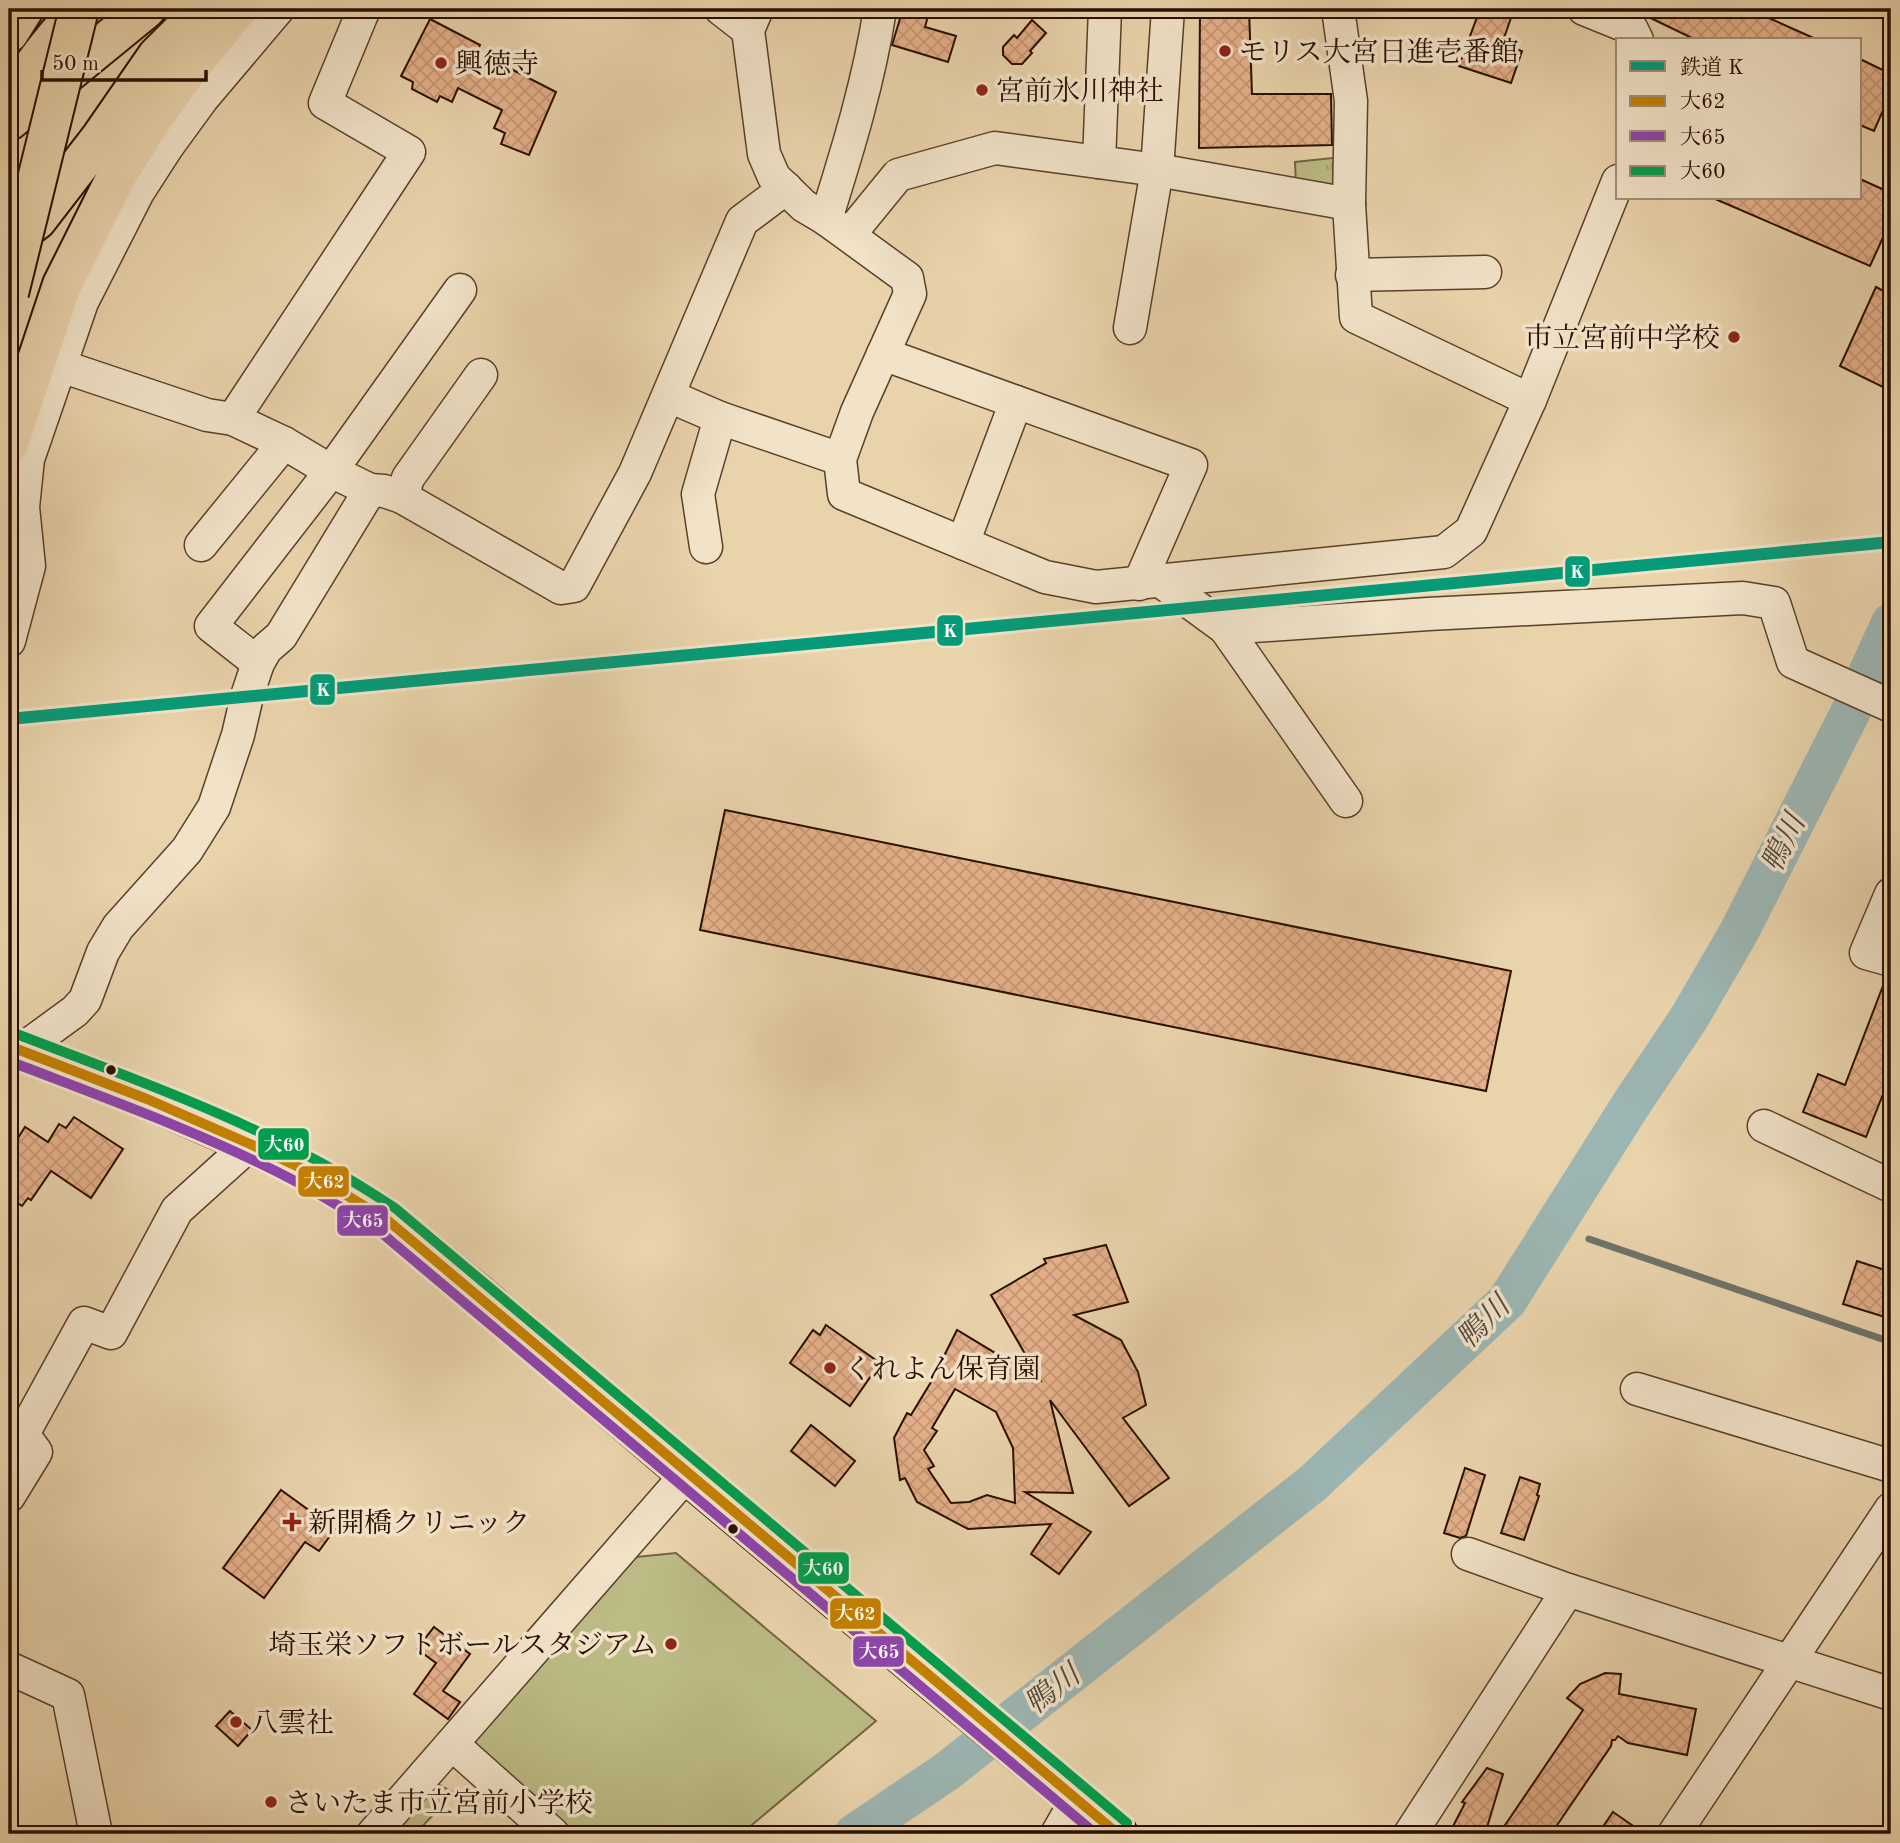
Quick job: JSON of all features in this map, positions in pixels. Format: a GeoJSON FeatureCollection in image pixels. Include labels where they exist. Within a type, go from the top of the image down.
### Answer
{"type":"FeatureCollection","features":[{"type":"Feature","properties":{"kind":"main road"},"geometry":{"type":"LineString","coordinates":[[9,13],[15,9]]}},
{"type":"Feature","properties":{"kind":"main road"},"geometry":{"type":"LineString","coordinates":[[9,33],[24,9]]}},
{"type":"Feature","properties":{"kind":"main road"},"geometry":{"type":"LineString","coordinates":[[9,106],[50,42],[79,9]]}},
{"type":"Feature","properties":{"kind":"main road"},"geometry":{"type":"LineString","coordinates":[[11,268],[79,9]]}},
{"type":"Feature","properties":{"kind":"main road"},"geometry":{"type":"LineString","coordinates":[[11,268],[38,228],[98,9]]}},
{"type":"Feature","properties":{"kind":"main road"},"geometry":{"type":"LineString","coordinates":[[9,121],[146,9]]}},
{"type":"Feature","properties":{"kind":"main road"},"geometry":{"type":"LineString","coordinates":[[11,268],[37,220],[101,137],[157,56],[204,9]]}},
{"type":"Feature","properties":{"kind":"main road"},"geometry":{"type":"LineString","coordinates":[[15,452],[62,285],[116,177],[187,71],[238,9]]}},
{"type":"Feature","properties":{"kind":"main road"},"geometry":{"type":"LineString","coordinates":[[13,1052],[147,1099],[250,1144],[314,1175],[386,1219],[1118,1834]]}},
{"type":"Feature","properties":{"kind":"street"},"geometry":{"type":"LineString","coordinates":[[9,640],[29,566],[15,452],[61,366],[82,302],[138,192],[202,99],[278,9]]}},
{"type":"Feature","properties":{"kind":"street"},"geometry":{"type":"LineString","coordinates":[[233,419],[409,152],[326,103],[363,9]]}},
{"type":"Feature","properties":{"kind":"street"},"geometry":{"type":"LineString","coordinates":[[720,9],[753,19],[764,155],[774,177],[804,206],[838,227],[907,278],[910,294],[839,459],[844,494],[1045,577],[1097,587],[1444,552],[1471,531],[1530,400],[1616,186]]}},
{"type":"Feature","properties":{"kind":"street"},"geometry":{"type":"LineString","coordinates":[[838,227],[854,130],[873,52],[880,9]]}},
{"type":"Feature","properties":{"kind":"street"},"geometry":{"type":"LineString","coordinates":[[1098,162],[1105,9]]}},
{"type":"Feature","properties":{"kind":"street"},"geometry":{"type":"LineString","coordinates":[[1130,328],[1157,170],[1168,9]]}},
{"type":"Feature","properties":{"kind":"street"},"geometry":{"type":"LineString","coordinates":[[1338,9],[1351,101],[1349,204],[1356,317],[1530,400]]}},
{"type":"Feature","properties":{"kind":"street"},"geometry":{"type":"LineString","coordinates":[[1584,9],[1631,28],[1636,38]]}},
{"type":"Feature","properties":{"kind":"street"},"geometry":{"type":"LineString","coordinates":[[838,227],[898,175],[995,148],[1157,170],[1349,204]]}},
{"type":"Feature","properties":{"kind":"street"},"geometry":{"type":"LineString","coordinates":[[61,366],[207,415],[233,419],[284,443],[370,490],[402,497],[561,588],[574,586],[635,473],[742,221],[786,188]]}},
{"type":"Feature","properties":{"kind":"street"},"geometry":{"type":"LineString","coordinates":[[1352,275],[1485,272]]}},
{"type":"Feature","properties":{"kind":"street"},"geometry":{"type":"LineString","coordinates":[[258,663],[212,626],[331,471],[460,290]]}},
{"type":"Feature","properties":{"kind":"street"},"geometry":{"type":"LineString","coordinates":[[883,354],[1191,465],[1151,583]]}},
{"type":"Feature","properties":{"kind":"street"},"geometry":{"type":"LineString","coordinates":[[402,497],[408,478],[481,375]]}},
{"type":"Feature","properties":{"kind":"street"},"geometry":{"type":"LineString","coordinates":[[669,396],[720,418],[839,459]]}},
{"type":"Feature","properties":{"kind":"street"},"geometry":{"type":"LineString","coordinates":[[963,543],[1016,402]]}},
{"type":"Feature","properties":{"kind":"street"},"geometry":{"type":"LineString","coordinates":[[706,547],[698,494],[720,418]]}},
{"type":"Feature","properties":{"kind":"street"},"geometry":{"type":"LineString","coordinates":[[201,545],[284,443]]}},
{"type":"Feature","properties":{"kind":"street"},"geometry":{"type":"LineString","coordinates":[[13,1052],[75,1011],[85,1000],[103,952],[118,927],[187,850],[214,807],[258,663],[266,649],[281,636],[370,490]]}},
{"type":"Feature","properties":{"kind":"street"},"geometry":{"type":"LineString","coordinates":[[1151,583],[1225,628],[1346,801]]}},
{"type":"Feature","properties":{"kind":"street"},"geometry":{"type":"LineString","coordinates":[[1225,628],[1428,614],[1742,598],[1774,604],[1793,662],[1891,706]]}},
{"type":"Feature","properties":{"kind":"street"},"geometry":{"type":"LineString","coordinates":[[1891,894],[1866,953],[1891,960]]}},
{"type":"Feature","properties":{"kind":"street"},"geometry":{"type":"LineString","coordinates":[[1764,1126],[1891,1186]]}},
{"type":"Feature","properties":{"kind":"street"},"geometry":{"type":"LineString","coordinates":[[9,1496],[36,1452],[16,1431],[84,1323],[111,1333],[177,1210],[250,1144]]}},
{"type":"Feature","properties":{"kind":"street"},"geometry":{"type":"LineString","coordinates":[[1637,1389],[1891,1466]]}},
{"type":"Feature","properties":{"kind":"street"},"geometry":{"type":"LineString","coordinates":[[373,1834],[687,1474]]}},
{"type":"Feature","properties":{"kind":"street"},"geometry":{"type":"LineString","coordinates":[[1674,1834],[1891,1509]]}},
{"type":"Feature","properties":{"kind":"street"},"geometry":{"type":"LineString","coordinates":[[1468,1554],[1568,1590],[1790,1659],[1891,1694]]}},
{"type":"Feature","properties":{"kind":"street"},"geometry":{"type":"LineString","coordinates":[[1410,1834],[1568,1590]]}},
{"type":"Feature","properties":{"kind":"street"},"geometry":{"type":"LineString","coordinates":[[9,1668],[68,1695],[96,1834]]}},
{"type":"Feature","properties":{"kind":"street"},"geometry":{"type":"LineString","coordinates":[[452,1744],[553,1834]]}},
{"type":"Feature","properties":{"kind":"street"},"geometry":{"type":"LineString","coordinates":[[1057,1834],[1077,1799]]}},
{"type":"Feature","properties":{"kind":"green space"},"geometry":{"type":"Polygon","coordinates":[[[1342,157],[1340,196],[1296,186],[1295,162],[1342,157]]]}},
{"type":"Feature","properties":{"kind":"green space","name":"埼玉栄ソフトボールスタジアム"},"geometry":{"type":"Polygon","coordinates":[[[676,1553],[876,1721],[741,1834],[568,1834],[470,1746],[636,1557],[676,1553]]]}},
{"type":"Feature","properties":{"kind":"green space"},"geometry":{"type":"Polygon","coordinates":[[[434,1782],[454,1793],[415,1834],[389,1834],[434,1782]]]}},
{"type":"Feature","properties":{"kind":"building"},"geometry":{"type":"Polygon","coordinates":[[[903,9],[928,16],[925,27],[956,36],[948,62],[892,45],[903,9]]]}},
{"type":"Feature","properties":{"kind":"building","name":"モリス大宮日進壱番館"},"geometry":{"type":"Polygon","coordinates":[[[1200,9],[1249,9],[1252,94],[1331,94],[1332,145],[1199,148],[1200,9]]]}},
{"type":"Feature","properties":{"kind":"building"},"geometry":{"type":"Polygon","coordinates":[[[1480,9],[1513,12],[1502,44],[1522,51],[1511,83],[1459,66],[1480,9]]]}},
{"type":"Feature","properties":{"kind":"building"},"geometry":{"type":"Polygon","coordinates":[[[1632,9],[1749,9],[1814,38],[1692,38],[1632,9]]]}},
{"type":"Feature","properties":{"kind":"building"},"geometry":{"type":"Polygon","coordinates":[[[430,19],[480,45],[473,60],[508,76],[511,69],[556,92],[529,155],[501,144],[505,133],[494,128],[502,110],[458,88],[452,102],[440,96],[437,102],[412,89],[413,82],[401,76],[430,19]]]}},
{"type":"Feature","properties":{"kind":"building"},"geometry":{"type":"Polygon","coordinates":[[[1032,20],[1046,33],[1022,64],[1012,64],[1003,55],[1003,47],[1014,35],[1017,38],[1032,20]]]}},
{"type":"Feature","properties":{"kind":"building"},"geometry":{"type":"Polygon","coordinates":[[[1862,60],[1891,74],[1891,92],[1874,131],[1862,126],[1862,60]]]}},
{"type":"Feature","properties":{"kind":"building"},"geometry":{"type":"Polygon","coordinates":[[[1862,180],[1891,193],[1891,220],[1870,266],[1718,200],[1862,200],[1862,180]]]}},
{"type":"Feature","properties":{"kind":"building"},"geometry":{"type":"Polygon","coordinates":[[[1876,287],[1891,295],[1891,391],[1840,366],[1876,287]]]}},
{"type":"Feature","properties":{"kind":"building"},"geometry":{"type":"Polygon","coordinates":[[[725,810],[1511,971],[1486,1091],[700,930],[725,810]]]}},
{"type":"Feature","properties":{"kind":"building"},"geometry":{"type":"Polygon","coordinates":[[[1886,978],[1891,978],[1891,1074],[1866,1137],[1803,1112],[1818,1074],[1845,1085],[1886,978]]]}},
{"type":"Feature","properties":{"kind":"building"},"geometry":{"type":"Polygon","coordinates":[[[74,1117],[123,1149],[91,1198],[51,1171],[31,1200],[28,1198],[22,1206],[9,1197],[9,1152],[25,1127],[48,1142],[59,1124],[66,1128],[74,1117]]]}},
{"type":"Feature","properties":{"kind":"building"},"geometry":{"type":"Polygon","coordinates":[[[1106,1245],[1128,1302],[1074,1315],[1121,1340],[1138,1372],[1146,1405],[1123,1418],[1169,1478],[1129,1506],[1050,1400],[1073,1493],[1025,1492],[1091,1532],[1059,1574],[1031,1554],[1051,1524],[968,1529],[917,1502],[905,1478],[900,1480],[894,1438],[907,1413],[911,1415],[931,1382],[957,1330],[1040,1380],[991,1295],[1046,1263],[1044,1259],[1106,1245]],[[955,1389],[932,1428],[937,1431],[924,1450],[934,1466],[928,1469],[951,1503],[969,1502],[987,1495],[1015,1503],[1013,1448],[996,1412],[955,1389]]]}},
{"type":"Feature","properties":{"kind":"building"},"geometry":{"type":"Polygon","coordinates":[[[1857,1261],[1891,1272],[1891,1319],[1843,1304],[1857,1261]]]}},
{"type":"Feature","properties":{"kind":"building"},"geometry":{"type":"Polygon","coordinates":[[[826,1325],[880,1363],[850,1406],[790,1363],[813,1330],[820,1335],[826,1325]]]}},
{"type":"Feature","properties":{"kind":"building"},"geometry":{"type":"Polygon","coordinates":[[[811,1425],[855,1461],[835,1486],[791,1451],[811,1425]]]}},
{"type":"Feature","properties":{"kind":"building"},"geometry":{"type":"Polygon","coordinates":[[[1465,1468],[1485,1475],[1466,1536],[1460,1538],[1444,1533],[1465,1468]]]}},
{"type":"Feature","properties":{"kind":"building"},"geometry":{"type":"Polygon","coordinates":[[[1520,1477],[1540,1484],[1539,1496],[1524,1540],[1501,1533],[1520,1477]]]}},
{"type":"Feature","properties":{"kind":"building"},"geometry":{"type":"Polygon","coordinates":[[[281,1490],[335,1529],[319,1551],[305,1542],[264,1598],[223,1568],[281,1490]]]}},
{"type":"Feature","properties":{"kind":"building"},"geometry":{"type":"Polygon","coordinates":[[[434,1627],[470,1654],[443,1691],[460,1702],[448,1719],[414,1694],[436,1663],[417,1649],[434,1627]]]}},
{"type":"Feature","properties":{"kind":"building"},"geometry":{"type":"Polygon","coordinates":[[[1605,1673],[1621,1674],[1619,1694],[1696,1709],[1687,1755],[1628,1743],[1618,1736],[1612,1740],[1611,1746],[1551,1834],[1499,1834],[1583,1710],[1567,1698],[1580,1684],[1605,1673]]]}},
{"type":"Feature","properties":{"kind":"building","name":"八雲社"},"geometry":{"type":"Polygon","coordinates":[[[230,1711],[252,1730],[238,1746],[216,1726],[230,1711]]]}},
{"type":"Feature","properties":{"kind":"building"},"geometry":{"type":"Polygon","coordinates":[[[1487,1768],[1503,1774],[1485,1834],[1449,1834],[1465,1803],[1462,1802],[1487,1768]]]}},
{"type":"Feature","properties":{"kind":"building"},"geometry":{"type":"Polygon","coordinates":[[[1613,1812],[1645,1834],[1598,1834],[1613,1812]]]}},
{"type":"Feature","properties":{"kind":"waterway","name":"鴨川"},"geometry":{"type":"LineString","coordinates":[[854,1834],[946,1772],[1313,1483],[1507,1301],[1689,1018],[1739,932],[1850,713],[1891,623]]}},
{"type":"Feature","properties":{"kind":"waterway"},"geometry":{"type":"LineString","coordinates":[[1589,1239],[1891,1342]]}},
{"type":"Feature","properties":{"kind":"rail line","name":"K"},"geometry":{"type":"LineString","coordinates":[[9,719],[1891,542]]}},
{"type":"Feature","properties":{"kind":"transit line","name":"大60"},"geometry":{"type":"LineString","coordinates":[[14,1033],[236,1121],[319,1162],[395,1208],[1127,1823]]}},
{"type":"Feature","properties":{"kind":"transit line","name":"大62"},"geometry":{"type":"LineString","coordinates":[[9,1046],[147,1099],[250,1144],[303,1169],[386,1219],[1118,1834]]}},
{"type":"Feature","properties":{"kind":"transit line","name":"大65"},"geometry":{"type":"LineString","coordinates":[[9,1061],[225,1147],[306,1187],[378,1230],[1096,1834]]}},
{"type":"Feature","properties":{"kind":"place","name":"モリス大宮日進壱番館"},"geometry":{"type":"Point","coordinates":[1225,51]}},
{"type":"Feature","properties":{"kind":"place","name":"興徳寺"},"geometry":{"type":"Point","coordinates":[441,63]}},
{"type":"Feature","properties":{"kind":"place","name":"宮前氷川神社"},"geometry":{"type":"Point","coordinates":[982,90]}},
{"type":"Feature","properties":{"kind":"place","name":"市立宮前中学校"},"geometry":{"type":"Point","coordinates":[1734,337]}},
{"type":"Feature","properties":{"kind":"place","name":"くれよん保育園"},"geometry":{"type":"Point","coordinates":[830,1368]}},
{"type":"Feature","properties":{"kind":"place","name":"新開橋クリニック"},"geometry":{"type":"Point","coordinates":[292,1522]}},
{"type":"Feature","properties":{"kind":"place","name":"埼玉栄ソフトボールスタジアム"},"geometry":{"type":"Point","coordinates":[671,1644]}},
{"type":"Feature","properties":{"kind":"place","name":"八雲社"},"geometry":{"type":"Point","coordinates":[236,1722]}},
{"type":"Feature","properties":{"kind":"place","name":"さいたま市立宮前小学校"},"geometry":{"type":"Point","coordinates":[271,1802]}}]}
